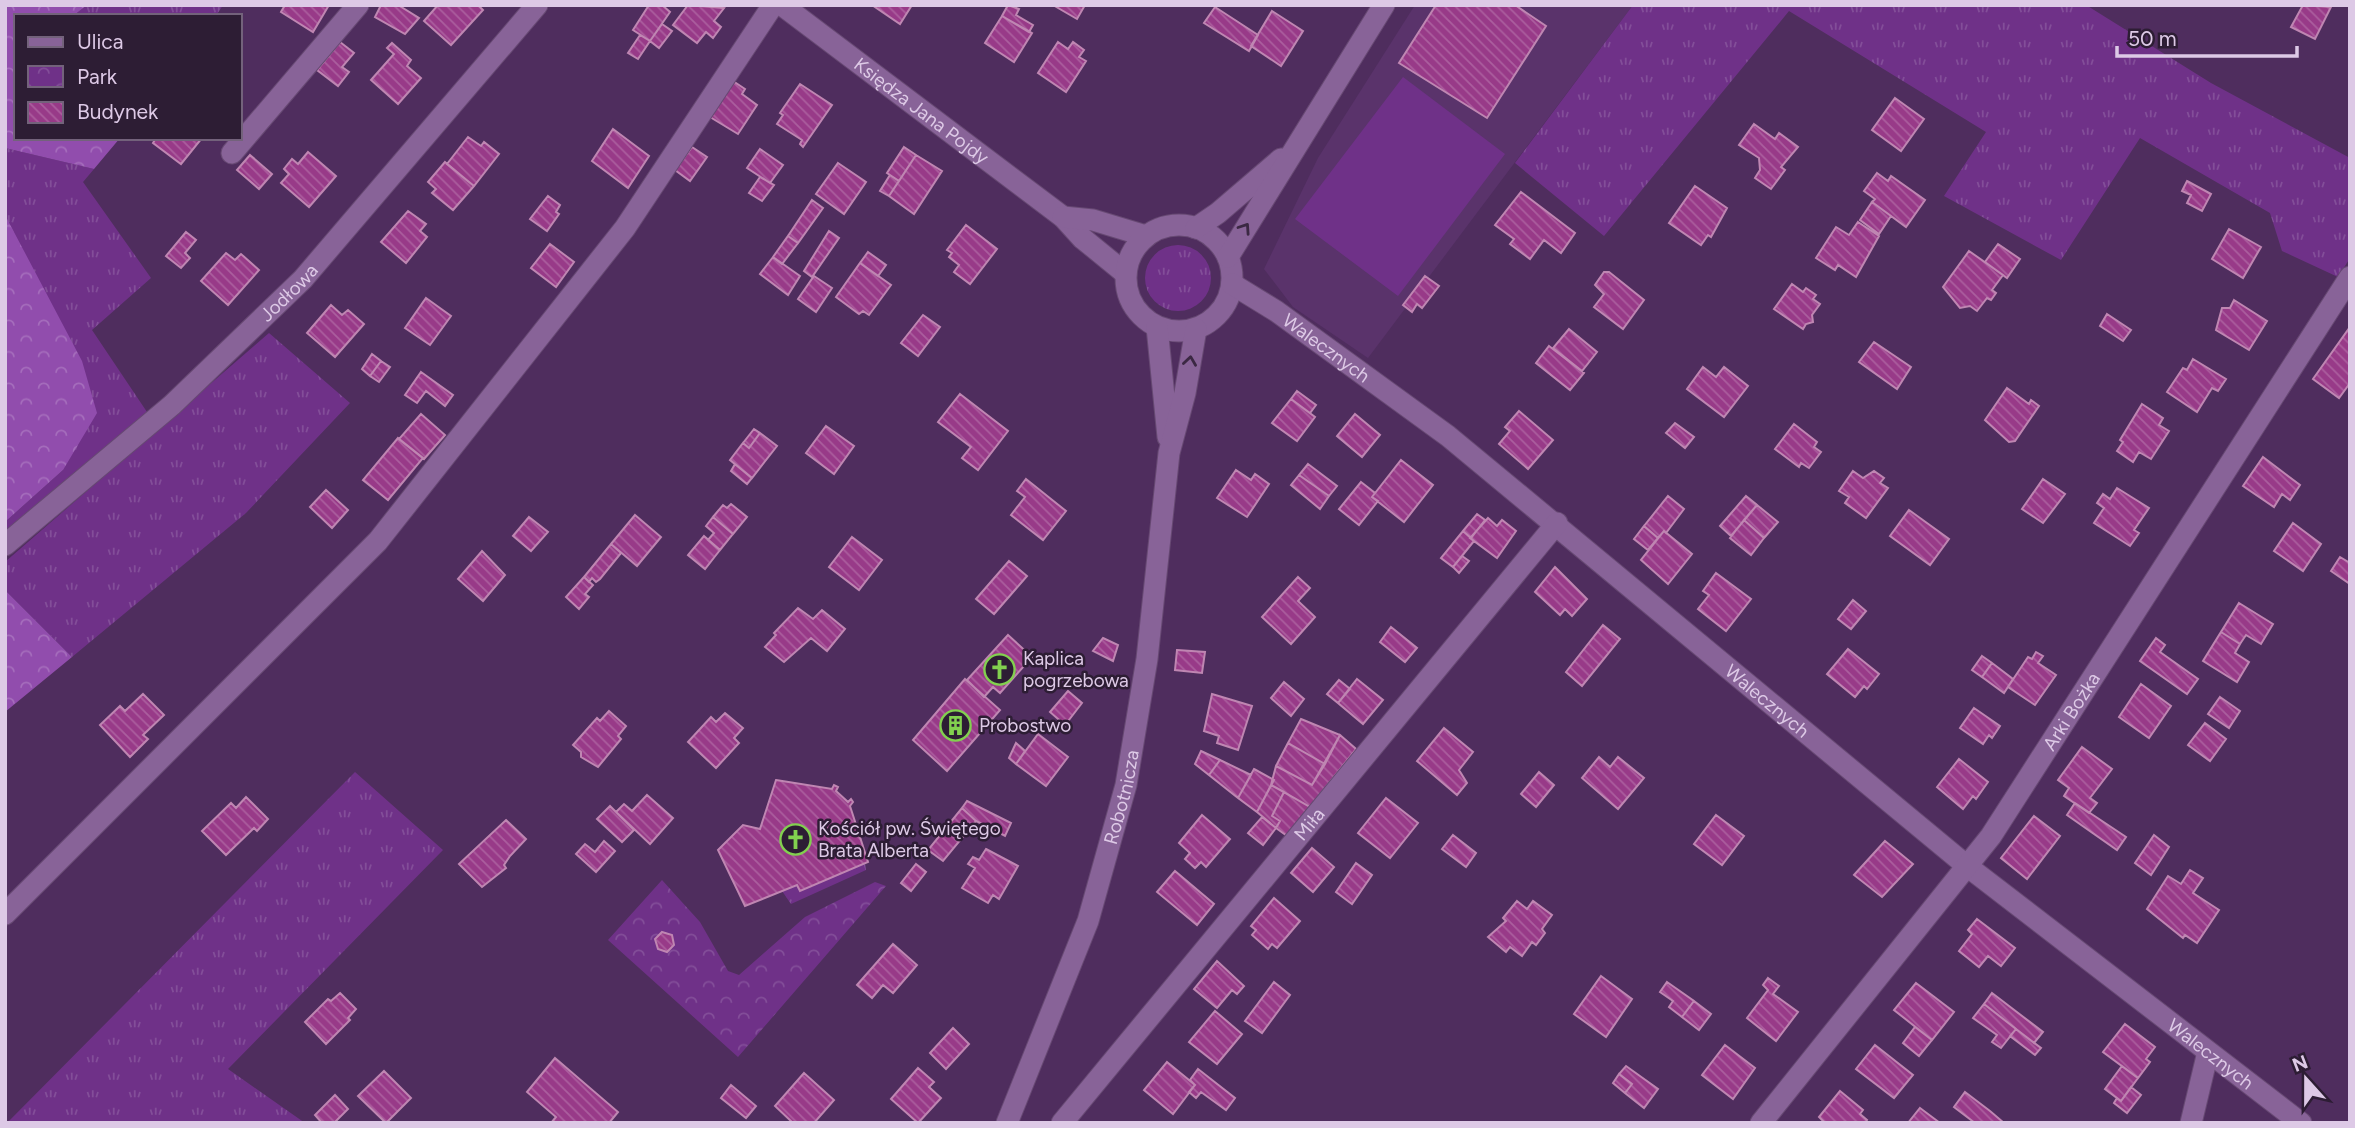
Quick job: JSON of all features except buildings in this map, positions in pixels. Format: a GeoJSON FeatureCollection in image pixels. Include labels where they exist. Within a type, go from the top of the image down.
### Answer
{"type":"FeatureCollection","features":[{"type":"Feature","properties":{"kind":"street"},"geometry":{"type":"LineString","coordinates":[[232,153],[358,5]]}},
{"type":"Feature","properties":{"kind":"street","name":"Jodłowa"},"geometry":{"type":"LineString","coordinates":[[5,545],[172,405],[274,309],[303,279],[537,5]]}},
{"type":"Feature","properties":{"kind":"street"},"geometry":{"type":"LineString","coordinates":[[5,914],[378,541],[625,228],[773,5]]}},
{"type":"Feature","properties":{"kind":"street","name":"Księdza Jana Pojdy"},"geometry":{"type":"LineString","coordinates":[[782,5],[1063,216],[1082,238],[1125,273]]}},
{"type":"Feature","properties":{"kind":"street"},"geometry":{"type":"LineString","coordinates":[[1228,257],[1265,200],[1293,148],[1384,5]]}},
{"type":"Feature","properties":{"kind":"street"},"geometry":{"type":"LineString","coordinates":[[1196,228],[1218,213],[1293,148]]}},
{"type":"Feature","properties":{"kind":"street","name":"Księdza Jana Pojdy"},"geometry":{"type":"LineString","coordinates":[[1063,216],[1093,220],[1146,236]]}},
{"type":"Feature","properties":{"kind":"street"},"geometry":{"type":"LineString","coordinates":[[1170,225],[1196,228],[1211,236],[1228,257],[1232,285],[1220,312],[1196,329],[1177,332],[1157,327],[1143,318],[1132,305],[1126,290],[1125,273],[1132,252],[1146,236],[1170,225]]}},
{"type":"Feature","properties":{"kind":"street","name":"Arki Bożka"},"geometry":{"type":"LineString","coordinates":[[1761,1123],[1991,836],[2350,277]]}},
{"type":"Feature","properties":{"kind":"street","name":"Walecznych"},"geometry":{"type":"LineString","coordinates":[[1232,285],[1276,311],[1448,436],[1557,523],[1967,866],[2301,1123]]}},
{"type":"Feature","properties":{"kind":"street","name":"Robotnicza"},"geometry":{"type":"LineString","coordinates":[[1157,327],[1170,453]]}},
{"type":"Feature","properties":{"kind":"street","name":"Robotnicza"},"geometry":{"type":"LineString","coordinates":[[1007,1123],[1088,921],[1114,836],[1140,709],[1170,453],[1185,393],[1196,329]]}},
{"type":"Feature","properties":{"kind":"street","name":"Miła"},"geometry":{"type":"LineString","coordinates":[[1062,1123],[1557,523]]}},
{"type":"Feature","properties":{"kind":"street"},"geometry":{"type":"LineString","coordinates":[[2192,1123],[2208,1052]]}},
{"type":"Feature","properties":{"kind":"shaded area"},"geometry":{"type":"Polygon","coordinates":[[[1415,5],[1633,5],[1368,358],[1293,307],[1264,269],[1318,158],[1415,5]]]}},
{"type":"Feature","properties":{"kind":"green space"},"geometry":{"type":"Polygon","coordinates":[[[5,5],[87,5],[76,14],[14,14],[14,140],[118,140],[94,169],[5,148],[5,5]]]}},
{"type":"Feature","properties":{"kind":"green space"},"geometry":{"type":"Polygon","coordinates":[[[87,5],[223,5],[217,14],[76,14],[87,5]]]}},
{"type":"Feature","properties":{"kind":"green space"},"geometry":{"type":"Polygon","coordinates":[[[1633,5],[2086,5],[2211,83],[2350,158],[2350,258],[2338,277],[2282,251],[2270,213],[2140,138],[2061,260],[1944,196],[1986,132],[1789,11],[1604,236],[1515,163],[1633,5]]]}},
{"type":"Feature","properties":{"kind":"green space"},"geometry":{"type":"Polygon","coordinates":[[[1403,77],[1505,154],[1398,296],[1295,219],[1403,77]]]}},
{"type":"Feature","properties":{"kind":"green space"},"geometry":{"type":"Polygon","coordinates":[[[5,148],[94,169],[83,182],[151,278],[92,330],[147,412],[5,535],[5,522],[63,470],[5,216],[5,148]]]}},
{"type":"Feature","properties":{"kind":"green space"},"geometry":{"type":"Polygon","coordinates":[[[5,215],[82,361],[97,413],[63,470],[5,522],[5,215]]]}},
{"type":"Feature","properties":{"kind":"green space"},"geometry":{"type":"Polygon","coordinates":[[[1178,245],[1201,255],[1211,278],[1201,301],[1178,311],[1155,301],[1145,278],[1155,255],[1178,245]]]}},
{"type":"Feature","properties":{"kind":"green space"},"geometry":{"type":"Polygon","coordinates":[[[269,333],[350,403],[246,513],[72,657],[5,590],[5,562],[269,333]]]}},
{"type":"Feature","properties":{"kind":"green space"},"geometry":{"type":"Polygon","coordinates":[[[5,590],[72,657],[5,712],[5,590]]]}},
{"type":"Feature","properties":{"kind":"green space"},"geometry":{"type":"Polygon","coordinates":[[[355,772],[443,850],[228,1069],[305,1123],[7,1123],[355,772]]]}},
{"type":"Feature","properties":{"kind":"green space"},"geometry":{"type":"Polygon","coordinates":[[[865,863],[866,870],[791,904],[782,891],[797,885],[801,891],[865,863]]]}},
{"type":"Feature","properties":{"kind":"green space"},"geometry":{"type":"Polygon","coordinates":[[[662,880],[700,922],[728,971],[739,975],[805,917],[875,882],[886,886],[738,1057],[608,940],[662,880]]]}},
{"type":"Feature","properties":{"kind":"place","name":"Kaplica pogrzebowa"},"geometry":{"type":"Point","coordinates":[1000,669]}},
{"type":"Feature","properties":{"kind":"place","name":"Probostwo"},"geometry":{"type":"Point","coordinates":[956,725]}},
{"type":"Feature","properties":{"kind":"place","name":"Kościół pw. Świętego Brata Alberta"},"geometry":{"type":"Point","coordinates":[795,839]}}]}
